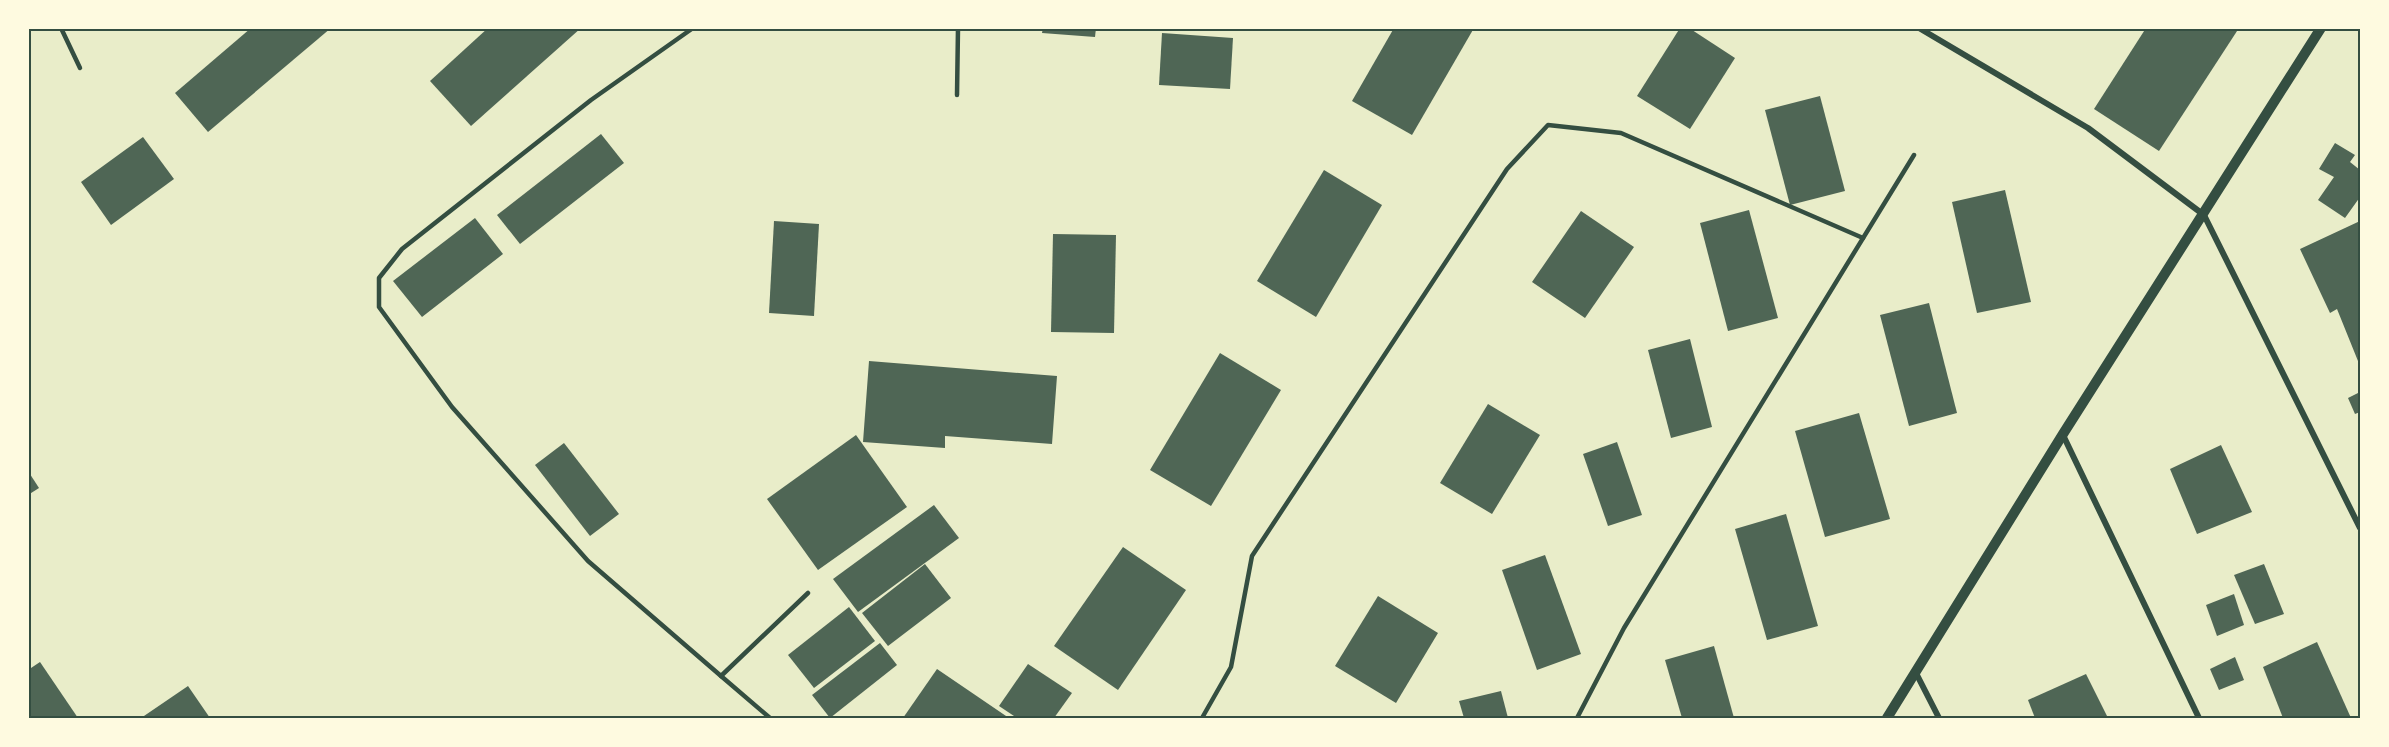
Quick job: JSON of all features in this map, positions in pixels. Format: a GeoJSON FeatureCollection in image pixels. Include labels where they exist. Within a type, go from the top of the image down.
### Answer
{"type":"FeatureCollection","features":[{"type":"Feature","properties":{"kind":"street"},"geometry":{"type":"LineString","coordinates":[[1919,28],[2088,128],[2204,215],[2361,528]]}},
{"type":"Feature","properties":{"kind":"street"},"geometry":{"type":"LineString","coordinates":[[1887,718],[2062,434],[2204,215],[2321,28]]}},
{"type":"Feature","properties":{"kind":"street"},"geometry":{"type":"LineString","coordinates":[[2062,434],[2199,718]]}},
{"type":"Feature","properties":{"kind":"street"},"geometry":{"type":"LineString","coordinates":[[1916,673],[1939,718]]}},
{"type":"Feature","properties":{"kind":"lane"},"geometry":{"type":"LineString","coordinates":[[61,28],[81,68]]}},
{"type":"Feature","properties":{"kind":"lane"},"geometry":{"type":"LineString","coordinates":[[693,28],[591,100],[402,249],[379,278],[380,307],[452,407],[588,561],[770,718]]}},
{"type":"Feature","properties":{"kind":"lane"},"geometry":{"type":"LineString","coordinates":[[957,95],[958,28]]}},
{"type":"Feature","properties":{"kind":"lane"},"geometry":{"type":"LineString","coordinates":[[1202,718],[1231,667],[1252,556],[1507,169],[1548,125],[1621,133],[1863,238]]}},
{"type":"Feature","properties":{"kind":"lane"},"geometry":{"type":"LineString","coordinates":[[1577,718],[1624,627],[1914,155]]}},
{"type":"Feature","properties":{"kind":"lane"},"geometry":{"type":"LineString","coordinates":[[721,676],[808,593]]}},
{"type":"Feature","properties":{"kind":"building"},"geometry":{"type":"Polygon","coordinates":[[[251,28],[331,28],[208,132],[175,93],[251,28]]]}},
{"type":"Feature","properties":{"kind":"building"},"geometry":{"type":"Polygon","coordinates":[[[488,28],[581,28],[471,126],[430,81],[488,28]]]}},
{"type":"Feature","properties":{"kind":"building"},"geometry":{"type":"Polygon","coordinates":[[[1043,28],[1096,28],[1095,37],[1042,33],[1043,28]]]}},
{"type":"Feature","properties":{"kind":"building"},"geometry":{"type":"Polygon","coordinates":[[[1394,28],[1474,28],[1412,135],[1352,101],[1394,28]]]}},
{"type":"Feature","properties":{"kind":"building"},"geometry":{"type":"Polygon","coordinates":[[[1680,28],[1689,28],[1735,58],[1690,129],[1637,96],[1680,28]]]}},
{"type":"Feature","properties":{"kind":"building"},"geometry":{"type":"Polygon","coordinates":[[[2146,28],[2239,28],[2159,151],[2094,109],[2146,28]]]}},
{"type":"Feature","properties":{"kind":"building"},"geometry":{"type":"Polygon","coordinates":[[[1162,33],[1233,38],[1230,89],[1159,85],[1162,33]]]}},
{"type":"Feature","properties":{"kind":"building"},"geometry":{"type":"Polygon","coordinates":[[[1820,96],[1845,191],[1790,205],[1765,110],[1820,96]]]}},
{"type":"Feature","properties":{"kind":"building"},"geometry":{"type":"Polygon","coordinates":[[[601,134],[624,163],[520,244],[497,215],[601,134]]]}},
{"type":"Feature","properties":{"kind":"building"},"geometry":{"type":"Polygon","coordinates":[[[143,137],[174,179],[111,225],[81,182],[143,137]]]}},
{"type":"Feature","properties":{"kind":"building"},"geometry":{"type":"Polygon","coordinates":[[[2335,143],[2355,155],[2350,162],[2360,170],[2360,197],[2345,218],[2318,200],[2334,177],[2319,169],[2335,143]]]}},
{"type":"Feature","properties":{"kind":"building"},"geometry":{"type":"Polygon","coordinates":[[[1324,170],[1382,205],[1316,317],[1257,281],[1324,170]]]}},
{"type":"Feature","properties":{"kind":"building"},"geometry":{"type":"Polygon","coordinates":[[[2005,190],[2031,302],[1977,313],[1952,202],[2005,190]]]}},
{"type":"Feature","properties":{"kind":"building"},"geometry":{"type":"Polygon","coordinates":[[[1749,210],[1778,318],[1728,331],[1700,223],[1749,210]]]}},
{"type":"Feature","properties":{"kind":"building"},"geometry":{"type":"Polygon","coordinates":[[[1581,211],[1634,247],[1585,318],[1532,282],[1581,211]]]}},
{"type":"Feature","properties":{"kind":"building"},"geometry":{"type":"Polygon","coordinates":[[[475,218],[503,254],[422,317],[393,281],[475,218]]]}},
{"type":"Feature","properties":{"kind":"building"},"geometry":{"type":"Polygon","coordinates":[[[774,221],[819,224],[814,316],[769,313],[774,221]]]}},
{"type":"Feature","properties":{"kind":"building"},"geometry":{"type":"Polygon","coordinates":[[[2360,221],[2360,366],[2337,309],[2330,313],[2300,249],[2360,221]]]}},
{"type":"Feature","properties":{"kind":"building"},"geometry":{"type":"Polygon","coordinates":[[[1053,234],[1116,235],[1114,333],[1051,332],[1053,234]]]}},
{"type":"Feature","properties":{"kind":"building"},"geometry":{"type":"Polygon","coordinates":[[[1929,303],[1957,413],[1909,426],[1880,315],[1929,303]]]}},
{"type":"Feature","properties":{"kind":"building"},"geometry":{"type":"Polygon","coordinates":[[[1690,339],[1712,427],[1671,438],[1648,350],[1690,339]]]}},
{"type":"Feature","properties":{"kind":"building"},"geometry":{"type":"Polygon","coordinates":[[[1220,353],[1281,390],[1211,506],[1150,470],[1220,353]]]}},
{"type":"Feature","properties":{"kind":"building"},"geometry":{"type":"Polygon","coordinates":[[[869,361],[1057,376],[1052,444],[945,436],[945,448],[863,442],[869,361]]]}},
{"type":"Feature","properties":{"kind":"building"},"geometry":{"type":"Polygon","coordinates":[[[2360,392],[2360,412],[2355,414],[2348,398],[2360,392]]]}},
{"type":"Feature","properties":{"kind":"building"},"geometry":{"type":"Polygon","coordinates":[[[1488,404],[1540,435],[1492,514],[1440,483],[1488,404]]]}},
{"type":"Feature","properties":{"kind":"building"},"geometry":{"type":"Polygon","coordinates":[[[1859,413],[1890,519],[1825,537],[1795,431],[1859,413]]]}},
{"type":"Feature","properties":{"kind":"building"},"geometry":{"type":"Polygon","coordinates":[[[856,435],[907,507],[818,570],[767,499],[856,435]]]}},
{"type":"Feature","properties":{"kind":"building"},"geometry":{"type":"Polygon","coordinates":[[[1617,442],[1642,515],[1608,526],[1583,454],[1617,442]]]}},
{"type":"Feature","properties":{"kind":"building"},"geometry":{"type":"Polygon","coordinates":[[[564,443],[619,514],[590,536],[535,465],[564,443]]]}},
{"type":"Feature","properties":{"kind":"building"},"geometry":{"type":"Polygon","coordinates":[[[2221,445],[2252,512],[2197,534],[2170,469],[2221,445]]]}},
{"type":"Feature","properties":{"kind":"building"},"geometry":{"type":"Polygon","coordinates":[[[28,471],[39,488],[28,495],[28,471]]]}},
{"type":"Feature","properties":{"kind":"building"},"geometry":{"type":"Polygon","coordinates":[[[934,505],[959,538],[858,612],[833,579],[934,505]]]}},
{"type":"Feature","properties":{"kind":"building"},"geometry":{"type":"Polygon","coordinates":[[[1786,514],[1818,626],[1767,640],[1735,529],[1786,514]]]}},
{"type":"Feature","properties":{"kind":"building"},"geometry":{"type":"Polygon","coordinates":[[[1123,547],[1186,590],[1118,690],[1054,646],[1123,547]]]}},
{"type":"Feature","properties":{"kind":"building"},"geometry":{"type":"Polygon","coordinates":[[[1545,555],[1581,654],[1537,670],[1502,570],[1545,555]]]}},
{"type":"Feature","properties":{"kind":"building"},"geometry":{"type":"Polygon","coordinates":[[[925,564],[951,598],[888,646],[862,613],[925,564]]]}},
{"type":"Feature","properties":{"kind":"building"},"geometry":{"type":"Polygon","coordinates":[[[2264,564],[2284,614],[2255,624],[2234,575],[2264,564]]]}},
{"type":"Feature","properties":{"kind":"building"},"geometry":{"type":"Polygon","coordinates":[[[2234,594],[2244,625],[2217,636],[2206,605],[2234,594]]]}},
{"type":"Feature","properties":{"kind":"building"},"geometry":{"type":"Polygon","coordinates":[[[1378,596],[1438,633],[1396,703],[1335,666],[1378,596]]]}},
{"type":"Feature","properties":{"kind":"building"},"geometry":{"type":"Polygon","coordinates":[[[849,607],[875,641],[814,688],[788,655],[849,607]]]}},
{"type":"Feature","properties":{"kind":"building"},"geometry":{"type":"Polygon","coordinates":[[[2317,642],[2351,718],[2283,718],[2263,667],[2317,642]]]}},
{"type":"Feature","properties":{"kind":"building"},"geometry":{"type":"Polygon","coordinates":[[[880,643],[897,665],[830,718],[812,695],[880,643]]]}},
{"type":"Feature","properties":{"kind":"building"},"geometry":{"type":"Polygon","coordinates":[[[1714,646],[1734,718],[1682,718],[1665,660],[1714,646]]]}},
{"type":"Feature","properties":{"kind":"building"},"geometry":{"type":"Polygon","coordinates":[[[2235,657],[2244,680],[2219,690],[2210,669],[2235,657]]]}},
{"type":"Feature","properties":{"kind":"building"},"geometry":{"type":"Polygon","coordinates":[[[40,662],[78,718],[28,718],[28,670],[40,662]]]}},
{"type":"Feature","properties":{"kind":"building"},"geometry":{"type":"Polygon","coordinates":[[[1028,664],[1072,693],[1054,718],[1017,718],[999,706],[1028,664]]]}},
{"type":"Feature","properties":{"kind":"building"},"geometry":{"type":"Polygon","coordinates":[[[937,669],[1009,718],[903,718],[937,669]]]}},
{"type":"Feature","properties":{"kind":"building"},"geometry":{"type":"Polygon","coordinates":[[[2086,674],[2108,718],[2035,718],[2028,700],[2086,674]]]}},
{"type":"Feature","properties":{"kind":"building"},"geometry":{"type":"Polygon","coordinates":[[[188,686],[210,718],[141,718],[188,686]]]}},
{"type":"Feature","properties":{"kind":"building"},"geometry":{"type":"Polygon","coordinates":[[[1501,691],[1508,718],[1464,718],[1459,701],[1501,691]]]}}]}
